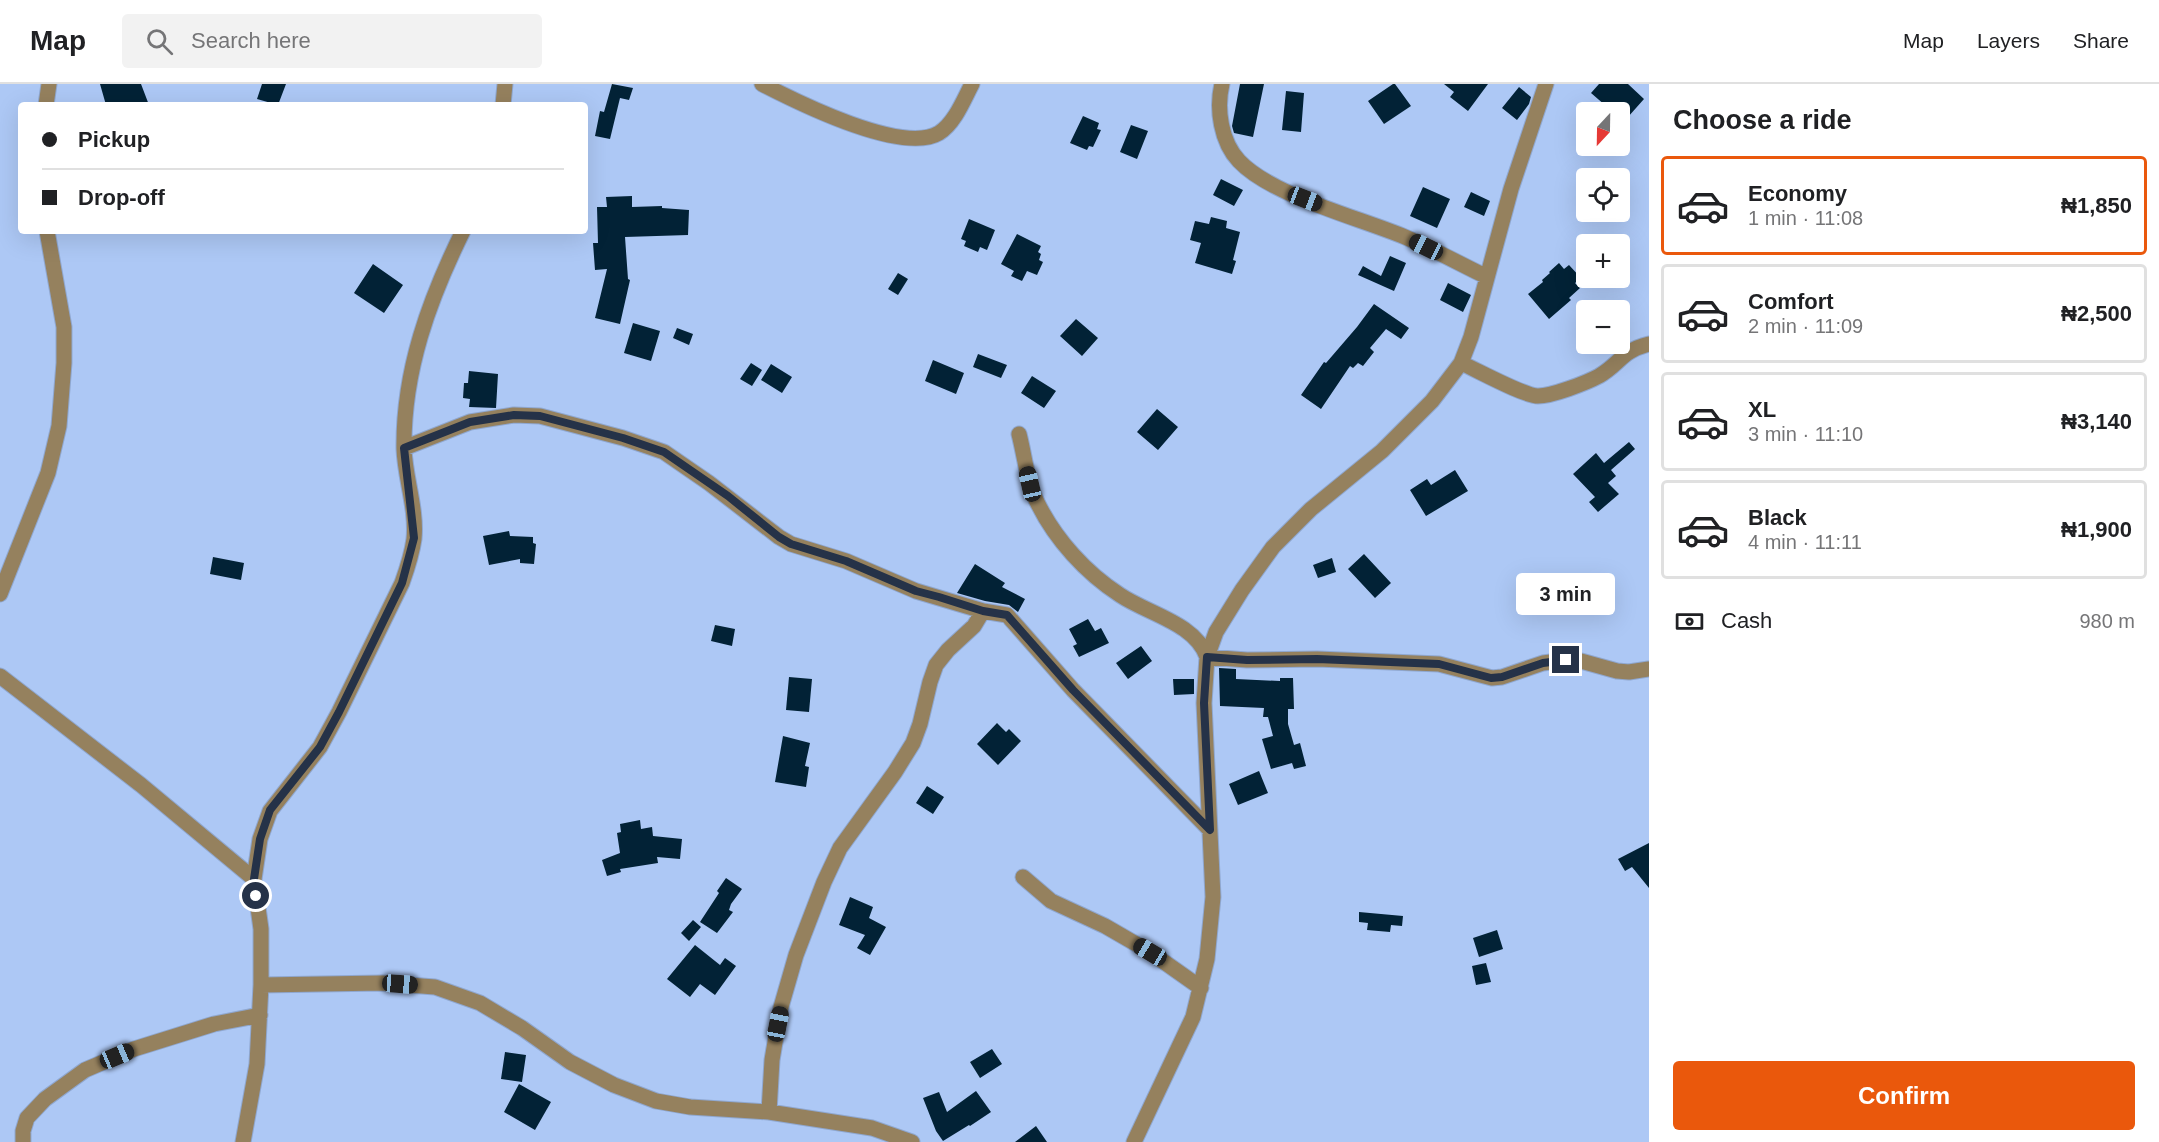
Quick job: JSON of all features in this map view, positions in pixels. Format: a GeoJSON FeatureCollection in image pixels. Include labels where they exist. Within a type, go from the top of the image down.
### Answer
{"type":"FeatureCollection","features":[{"type":"Feature","properties":{"kind":"street"},"geometry":{"type":"LineString","coordinates":[[46,102],[49,84]]}},
{"type":"Feature","properties":{"kind":"street"},"geometry":{"type":"LineString","coordinates":[[503,102],[505,84]]}},
{"type":"Feature","properties":{"kind":"street"},"geometry":{"type":"LineString","coordinates":[[762,84],[832,117],[890,135],[918,138],[938,133],[951,121],[972,84]]}},
{"type":"Feature","properties":{"kind":"street"},"geometry":{"type":"LineString","coordinates":[[1222,84],[1219,98],[1221,119],[1228,145],[1240,162],[1267,181],[1305,199],[1406,237],[1487,278]]}},
{"type":"Feature","properties":{"kind":"street"},"geometry":{"type":"LineString","coordinates":[[1134,1142],[1193,1017],[1207,958],[1213,897],[1204,703],[1207,657],[1216,632],[1273,547],[1311,509],[1382,451],[1432,401],[1461,363],[1471,337],[1511,189],[1546,84]]}},
{"type":"Feature","properties":{"kind":"street"},"geometry":{"type":"LineString","coordinates":[[0,594],[48,473],[59,426],[64,363],[64,327],[48,234]]}},
{"type":"Feature","properties":{"kind":"street"},"geometry":{"type":"LineString","coordinates":[[243,1142],[257,1064],[260,1015],[261,929],[254,879],[260,839],[270,810],[320,747],[405,573],[414,538],[404,448],[408,385],[415,348],[462,234]]}},
{"type":"Feature","properties":{"kind":"street"},"geometry":{"type":"LineString","coordinates":[[1461,363],[1522,393],[1537,396],[1557,392],[1599,376],[1635,348],[1649,344]]}},
{"type":"Feature","properties":{"kind":"street"},"geometry":{"type":"LineString","coordinates":[[404,448],[470,422],[514,415],[540,416],[623,438],[664,452],[686,465],[791,544],[846,561],[916,591],[983,611],[1007,615],[1073,690],[1210,830]]}},
{"type":"Feature","properties":{"kind":"street"},"geometry":{"type":"LineString","coordinates":[[1019,434],[1030,484],[1038,504],[1070,552],[1092,575],[1120,595],[1165,618],[1198,640],[1207,657]]}},
{"type":"Feature","properties":{"kind":"street"},"geometry":{"type":"LineString","coordinates":[[769,1112],[772,1060],[781,1007],[796,955],[824,882],[840,848],[895,772],[913,742],[936,665],[948,650],[974,626],[983,611]]}},
{"type":"Feature","properties":{"kind":"street"},"geometry":{"type":"LineString","coordinates":[[1207,657],[1439,664],[1491,678],[1502,677],[1543,663],[1566,660],[1581,661],[1617,671],[1649,669]]}},
{"type":"Feature","properties":{"kind":"street"},"geometry":{"type":"LineString","coordinates":[[0,676],[141,784],[254,879]]}},
{"type":"Feature","properties":{"kind":"street"},"geometry":{"type":"LineString","coordinates":[[1023,877],[1051,901],[1105,926],[1150,952],[1201,988]]}},
{"type":"Feature","properties":{"kind":"street"},"geometry":{"type":"LineString","coordinates":[[261,985],[382,983],[435,987],[480,1003],[522,1028],[570,1062],[614,1085],[656,1101],[769,1112],[872,1128],[912,1142]]}},
{"type":"Feature","properties":{"kind":"street"},"geometry":{"type":"LineString","coordinates":[[23,1142],[23,1131],[27,1119],[45,1099],[86,1070],[144,1046],[214,1024],[260,1015]]}},
{"type":"Feature","properties":{"kind":"building"},"geometry":{"type":"Polygon","coordinates":[[[100,84],[141,84],[148,102],[105,102],[100,84]]]}},
{"type":"Feature","properties":{"kind":"building"},"geometry":{"type":"Polygon","coordinates":[[[262,84],[286,84],[279,102],[257,99],[262,84]]]}},
{"type":"Feature","properties":{"kind":"building"},"geometry":{"type":"Polygon","coordinates":[[[612,84],[633,88],[629,100],[620,98],[610,139],[595,136],[600,111],[604,112],[612,84]]]}},
{"type":"Feature","properties":{"kind":"building"},"geometry":{"type":"Polygon","coordinates":[[[1240,84],[1264,84],[1253,137],[1234,133],[1232,126],[1240,84]]]}},
{"type":"Feature","properties":{"kind":"building"},"geometry":{"type":"Polygon","coordinates":[[[1393,84],[1411,106],[1384,124],[1368,101],[1393,84]]]}},
{"type":"Feature","properties":{"kind":"building"},"geometry":{"type":"Polygon","coordinates":[[[1444,84],[1488,84],[1468,111],[1450,97],[1454,92],[1444,84]]]}},
{"type":"Feature","properties":{"kind":"building"},"geometry":{"type":"Polygon","coordinates":[[[1599,84],[1628,84],[1644,99],[1630,115],[1630,102],[1601,102],[1591,93],[1599,84]]]}},
{"type":"Feature","properties":{"kind":"building"},"geometry":{"type":"Polygon","coordinates":[[[1519,87],[1531,97],[1529,104],[1517,120],[1502,108],[1519,87]]]}},
{"type":"Feature","properties":{"kind":"building"},"geometry":{"type":"Polygon","coordinates":[[[1286,91],[1304,93],[1301,132],[1282,130],[1286,91]]]}},
{"type":"Feature","properties":{"kind":"building"},"geometry":{"type":"Polygon","coordinates":[[[1083,116],[1099,123],[1097,129],[1101,130],[1093,147],[1089,146],[1087,150],[1070,143],[1083,116]]]}},
{"type":"Feature","properties":{"kind":"building"},"geometry":{"type":"Polygon","coordinates":[[[1131,125],[1148,131],[1137,159],[1120,152],[1131,125]]]}},
{"type":"Feature","properties":{"kind":"building"},"geometry":{"type":"Polygon","coordinates":[[[1221,179],[1243,190],[1234,206],[1213,195],[1221,179]]]}},
{"type":"Feature","properties":{"kind":"building"},"geometry":{"type":"Polygon","coordinates":[[[1423,187],[1450,199],[1437,228],[1410,216],[1423,187]]]}},
{"type":"Feature","properties":{"kind":"building"},"geometry":{"type":"Polygon","coordinates":[[[1471,192],[1490,201],[1484,216],[1464,207],[1471,192]]]}},
{"type":"Feature","properties":{"kind":"building"},"geometry":{"type":"Polygon","coordinates":[[[632,196],[632,207],[662,206],[662,208],[689,210],[688,235],[625,237],[628,279],[630,280],[620,324],[595,318],[607,269],[595,270],[593,243],[598,243],[597,207],[607,207],[606,197],[632,196]]]}},
{"type":"Feature","properties":{"kind":"building"},"geometry":{"type":"Polygon","coordinates":[[[1211,217],[1227,221],[1226,228],[1240,232],[1232,274],[1195,263],[1201,243],[1190,240],[1195,221],[1209,224],[1211,217]]]}},
{"type":"Feature","properties":{"kind":"building"},"geometry":{"type":"Polygon","coordinates":[[[969,219],[995,230],[987,250],[980,247],[978,252],[964,246],[966,241],[961,239],[969,219]]]}},
{"type":"Feature","properties":{"kind":"building"},"geometry":{"type":"Polygon","coordinates":[[[1017,234],[1041,246],[1038,252],[1041,254],[1039,260],[1043,262],[1037,275],[1027,271],[1022,281],[1011,276],[1014,271],[1001,264],[1017,234]]]}},
{"type":"Feature","properties":{"kind":"building"},"geometry":{"type":"Polygon","coordinates":[[[1390,256],[1406,263],[1394,291],[1358,275],[1363,266],[1381,276],[1390,256]]]}},
{"type":"Feature","properties":{"kind":"building"},"geometry":{"type":"Polygon","coordinates":[[[1559,263],[1564,269],[1569,265],[1576,273],[1576,288],[1580,288],[1569,298],[1571,300],[1549,319],[1528,294],[1543,282],[1542,280],[1559,263]]]}},
{"type":"Feature","properties":{"kind":"building"},"geometry":{"type":"Polygon","coordinates":[[[373,264],[403,285],[384,313],[354,293],[373,264]]]}},
{"type":"Feature","properties":{"kind":"building"},"geometry":{"type":"Polygon","coordinates":[[[898,273],[908,279],[898,295],[888,289],[898,273]]]}},
{"type":"Feature","properties":{"kind":"building"},"geometry":{"type":"Polygon","coordinates":[[[1448,283],[1471,295],[1463,312],[1440,300],[1448,283]]]}},
{"type":"Feature","properties":{"kind":"building"},"geometry":{"type":"Polygon","coordinates":[[[1374,304],[1409,328],[1401,339],[1386,329],[1370,348],[1374,352],[1363,366],[1358,363],[1353,368],[1350,366],[1321,409],[1301,395],[1324,362],[1326,363],[1374,304]]]}},
{"type":"Feature","properties":{"kind":"building"},"geometry":{"type":"Polygon","coordinates":[[[1076,319],[1098,338],[1082,356],[1060,336],[1076,319]]]}},
{"type":"Feature","properties":{"kind":"building"},"geometry":{"type":"Polygon","coordinates":[[[633,323],[660,331],[651,361],[624,353],[633,323]]]}},
{"type":"Feature","properties":{"kind":"building"},"geometry":{"type":"Polygon","coordinates":[[[677,328],[693,334],[689,345],[673,338],[677,328]]]}},
{"type":"Feature","properties":{"kind":"building"},"geometry":{"type":"Polygon","coordinates":[[[978,354],[1007,365],[1001,378],[973,367],[978,354]]]}},
{"type":"Feature","properties":{"kind":"building"},"geometry":{"type":"Polygon","coordinates":[[[933,360],[964,373],[956,394],[925,381],[933,360]]]}},
{"type":"Feature","properties":{"kind":"building"},"geometry":{"type":"Polygon","coordinates":[[[751,363],[762,370],[752,386],[740,379],[751,363]]]}},
{"type":"Feature","properties":{"kind":"building"},"geometry":{"type":"Polygon","coordinates":[[[771,364],[792,377],[782,393],[761,380],[771,364]]]}},
{"type":"Feature","properties":{"kind":"building"},"geometry":{"type":"Polygon","coordinates":[[[469,371],[498,374],[496,408],[469,407],[470,399],[463,398],[464,383],[468,383],[469,371]]]}},
{"type":"Feature","properties":{"kind":"building"},"geometry":{"type":"Polygon","coordinates":[[[1032,376],[1056,391],[1044,408],[1021,393],[1032,376]]]}},
{"type":"Feature","properties":{"kind":"building"},"geometry":{"type":"Polygon","coordinates":[[[1157,409],[1178,427],[1158,450],[1137,432],[1157,409]]]}},
{"type":"Feature","properties":{"kind":"building"},"geometry":{"type":"Polygon","coordinates":[[[1629,442],[1635,449],[1611,470],[1616,476],[1608,483],[1619,494],[1598,512],[1589,502],[1595,497],[1573,474],[1596,453],[1604,463],[1629,442]]]}},
{"type":"Feature","properties":{"kind":"building"},"geometry":{"type":"Polygon","coordinates":[[[1455,470],[1468,491],[1426,516],[1410,490],[1427,479],[1431,485],[1455,470]]]}},
{"type":"Feature","properties":{"kind":"building"},"geometry":{"type":"Polygon","coordinates":[[[509,531],[510,536],[533,537],[533,543],[536,544],[534,564],[520,563],[520,559],[489,565],[483,536],[509,531]]]}},
{"type":"Feature","properties":{"kind":"building"},"geometry":{"type":"Polygon","coordinates":[[[1364,554],[1391,583],[1375,598],[1348,569],[1364,554]]]}},
{"type":"Feature","properties":{"kind":"building"},"geometry":{"type":"Polygon","coordinates":[[[213,557],[244,563],[241,580],[210,574],[213,557]]]}},
{"type":"Feature","properties":{"kind":"building"},"geometry":{"type":"Polygon","coordinates":[[[1332,558],[1336,572],[1318,578],[1313,565],[1332,558]]]}},
{"type":"Feature","properties":{"kind":"building"},"geometry":{"type":"Polygon","coordinates":[[[975,564],[1005,583],[1002,587],[1025,599],[1018,612],[1009,605],[957,593],[975,564]]]}},
{"type":"Feature","properties":{"kind":"building"},"geometry":{"type":"Polygon","coordinates":[[[1088,619],[1095,631],[1101,628],[1109,643],[1079,657],[1073,646],[1077,644],[1069,629],[1088,619]]]}},
{"type":"Feature","properties":{"kind":"building"},"geometry":{"type":"Polygon","coordinates":[[[715,625],[735,629],[732,646],[711,641],[715,625]]]}},
{"type":"Feature","properties":{"kind":"building"},"geometry":{"type":"Polygon","coordinates":[[[1141,646],[1152,661],[1128,679],[1116,663],[1141,646]]]}},
{"type":"Feature","properties":{"kind":"building"},"geometry":{"type":"Polygon","coordinates":[[[1219,668],[1236,669],[1236,679],[1280,681],[1280,678],[1293,678],[1294,709],[1288,709],[1288,724],[1294,745],[1300,743],[1306,766],[1294,769],[1292,763],[1271,769],[1262,739],[1273,736],[1268,717],[1263,717],[1264,708],[1220,706],[1219,668]]]}},
{"type":"Feature","properties":{"kind":"building"},"geometry":{"type":"Polygon","coordinates":[[[789,677],[812,679],[809,712],[786,710],[789,677]]]}},
{"type":"Feature","properties":{"kind":"building"},"geometry":{"type":"Polygon","coordinates":[[[1173,679],[1194,679],[1194,694],[1174,695],[1173,679]]]}},
{"type":"Feature","properties":{"kind":"building"},"geometry":{"type":"Polygon","coordinates":[[[997,723],[1006,732],[1009,729],[1021,741],[998,765],[977,744],[997,723]]]}},
{"type":"Feature","properties":{"kind":"building"},"geometry":{"type":"Polygon","coordinates":[[[783,736],[810,743],[805,766],[809,767],[806,787],[775,782],[783,736]]]}},
{"type":"Feature","properties":{"kind":"building"},"geometry":{"type":"Polygon","coordinates":[[[1259,771],[1268,793],[1238,805],[1229,784],[1259,771]]]}},
{"type":"Feature","properties":{"kind":"building"},"geometry":{"type":"Polygon","coordinates":[[[927,786],[944,797],[933,814],[916,803],[927,786]]]}},
{"type":"Feature","properties":{"kind":"building"},"geometry":{"type":"Polygon","coordinates":[[[640,820],[641,829],[652,827],[653,836],[682,839],[680,859],[657,857],[658,863],[620,869],[621,872],[607,876],[602,860],[620,853],[617,833],[621,832],[620,824],[640,820]]]}},
{"type":"Feature","properties":{"kind":"building"},"geometry":{"type":"Polygon","coordinates":[[[1649,843],[1649,888],[1632,867],[1625,871],[1618,859],[1649,843]]]}},
{"type":"Feature","properties":{"kind":"building"},"geometry":{"type":"Polygon","coordinates":[[[726,878],[742,889],[731,904],[729,910],[733,912],[717,933],[700,922],[726,878]]]}},
{"type":"Feature","properties":{"kind":"building"},"geometry":{"type":"Polygon","coordinates":[[[850,897],[873,907],[869,918],[886,927],[870,955],[857,948],[865,935],[839,925],[850,897]]]}},
{"type":"Feature","properties":{"kind":"building"},"geometry":{"type":"Polygon","coordinates":[[[1359,912],[1403,916],[1402,926],[1391,925],[1390,932],[1367,930],[1368,923],[1359,922],[1359,912]]]}},
{"type":"Feature","properties":{"kind":"building"},"geometry":{"type":"Polygon","coordinates":[[[693,920],[701,927],[689,941],[681,933],[693,920]]]}},
{"type":"Feature","properties":{"kind":"building"},"geometry":{"type":"Polygon","coordinates":[[[1497,930],[1503,949],[1479,957],[1473,938],[1497,930]]]}},
{"type":"Feature","properties":{"kind":"building"},"geometry":{"type":"Polygon","coordinates":[[[695,945],[720,965],[725,958],[736,966],[715,995],[700,984],[690,997],[667,979],[695,945]]]}},
{"type":"Feature","properties":{"kind":"building"},"geometry":{"type":"Polygon","coordinates":[[[1486,963],[1491,982],[1476,985],[1472,966],[1486,963]]]}},
{"type":"Feature","properties":{"kind":"building"},"geometry":{"type":"Polygon","coordinates":[[[992,1049],[1002,1064],[980,1078],[970,1062],[992,1049]]]}},
{"type":"Feature","properties":{"kind":"building"},"geometry":{"type":"Polygon","coordinates":[[[505,1052],[526,1055],[522,1082],[501,1079],[505,1052]]]}},
{"type":"Feature","properties":{"kind":"building"},"geometry":{"type":"Polygon","coordinates":[[[519,1084],[551,1102],[535,1130],[504,1112],[519,1084]]]}},
{"type":"Feature","properties":{"kind":"building"},"geometry":{"type":"Polygon","coordinates":[[[976,1091],[991,1112],[943,1141],[936,1131],[923,1098],[939,1092],[947,1112],[976,1091]]]}},
{"type":"Feature","properties":{"kind":"building"},"geometry":{"type":"Polygon","coordinates":[[[1036,1126],[1047,1142],[1015,1142],[1036,1126]]]}},
{"type":"Feature","properties":{"kind":"route"},"geometry":{"type":"LineString","coordinates":[[256,896],[254,879],[260,839],[270,810],[320,747],[402,583],[409,562],[414,538],[404,448],[470,422],[514,415],[540,416],[623,438],[664,452],[686,465],[791,544],[846,561],[916,591],[983,611],[1007,615],[1073,690],[1210,830],[1204,703],[1207,657],[1247,660],[1317,659],[1415,662],[1439,664],[1491,678],[1502,677],[1543,663],[1566,660]]}}]}
